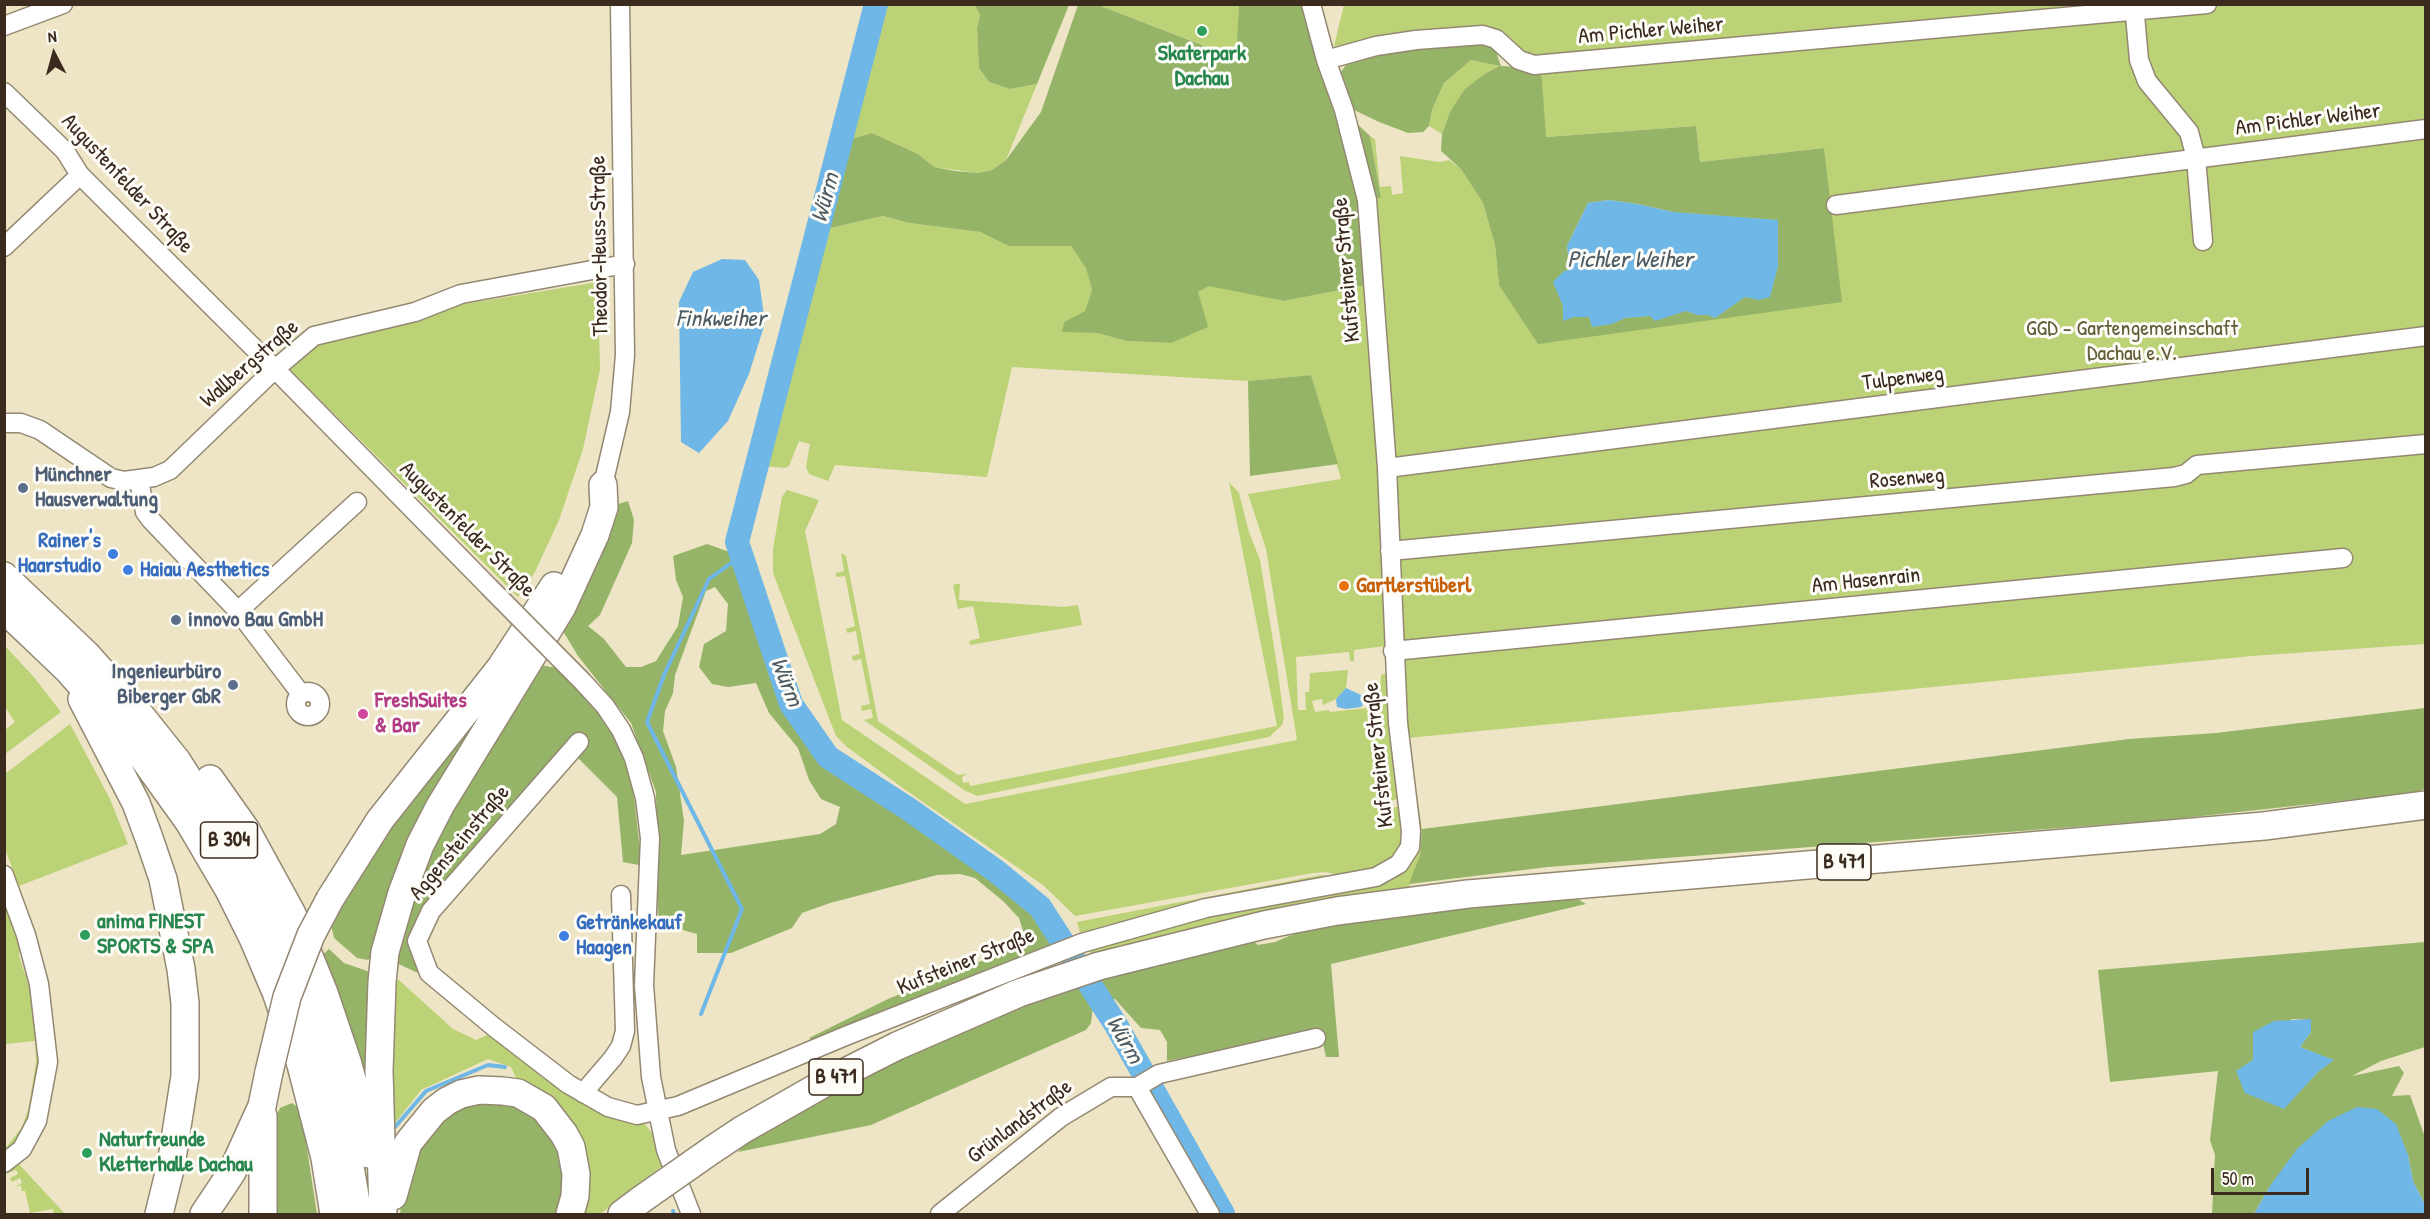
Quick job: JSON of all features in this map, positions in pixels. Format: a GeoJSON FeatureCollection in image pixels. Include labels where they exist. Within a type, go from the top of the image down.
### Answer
{"type":"FeatureCollection","features":[{"type":"Feature","properties":{"kind":"highway"},"geometry":{"type":"LineString","coordinates":[[204,1215],[232,1173],[262,1106],[287,997],[311,935],[330,899],[380,820],[501,668],[551,592],[591,501],[603,485]]}},
{"type":"Feature","properties":{"kind":"highway"},"geometry":{"type":"LineString","coordinates":[[383,1215],[379,1071],[382,982],[385,952],[402,893],[420,845],[440,806],[562,607],[595,535],[604,507],[603,485]]}},
{"type":"Feature","properties":{"kind":"highway"},"geometry":{"type":"LineString","coordinates":[[4,576],[20,613]]}},
{"type":"Feature","properties":{"kind":"highway","name":"B 304"},"geometry":{"type":"LineString","coordinates":[[20,613],[98,666],[160,738],[229,840],[272,921],[303,994],[330,1078],[348,1152],[358,1215]]}},
{"type":"Feature","properties":{"kind":"highway","name":"B 304"},"geometry":{"type":"LineString","coordinates":[[20,613],[133,744],[171,794],[212,859],[253,938],[276,992],[304,1074],[325,1158],[334,1215]]}},
{"type":"Feature","properties":{"kind":"highway"},"geometry":{"type":"LineString","coordinates":[[98,666],[137,692],[188,751],[223,795],[268,868],[296,924],[324,993],[364,1124],[383,1215]]}},
{"type":"Feature","properties":{"kind":"highway"},"geometry":{"type":"LineString","coordinates":[[69,671],[136,803],[163,879],[181,969],[185,1003],[185,1076],[171,1165],[159,1215]]}},
{"type":"Feature","properties":{"kind":"highway","name":"B 471"},"geometry":{"type":"LineString","coordinates":[[632,1207],[742,1130],[828,1081],[897,1046],[1019,993],[1089,969],[1264,925],[1337,912],[1468,894],[2264,826],[2426,805]]}},
{"type":"Feature","properties":{"kind":"highway"},"geometry":{"type":"LineString","coordinates":[[390,1215],[401,1162],[408,1143],[421,1125],[447,1101],[479,1090],[518,1093],[544,1108],[555,1120],[571,1147],[575,1163],[575,1196],[570,1215]]}},
{"type":"Feature","properties":{"kind":"highway"},"geometry":{"type":"LineString","coordinates":[[262,1106],[264,1126],[263,1215]]}},
{"type":"Feature","properties":{"kind":"street"},"geometry":{"type":"LineString","coordinates":[[4,26],[63,4]]}},
{"type":"Feature","properties":{"kind":"street","name":"Theodor-Heuss-Straße"},"geometry":{"type":"LineString","coordinates":[[603,485],[623,392],[626,355],[620,4]]}},
{"type":"Feature","properties":{"kind":"street","name":"Kufsteiner Straße"},"geometry":{"type":"LineString","coordinates":[[656,1111],[678,1106],[848,1035],[1074,946],[1206,908],[1376,877],[1399,864],[1410,847],[1411,831],[1398,723],[1387,468],[1367,200],[1344,110],[1326,60],[1311,4]]}},
{"type":"Feature","properties":{"kind":"street","name":"Am Pichler Weiher"},"geometry":{"type":"LineString","coordinates":[[1326,60],[1376,46],[1416,40],[1483,35],[1496,39],[1519,60],[1534,65],[2134,8],[2206,4]]}},
{"type":"Feature","properties":{"kind":"street"},"geometry":{"type":"LineString","coordinates":[[2134,8],[2139,60],[2147,81],[2190,132],[2196,158],[2203,241]]}},
{"type":"Feature","properties":{"kind":"street","name":"Augustenfelder Straße"},"geometry":{"type":"LineString","coordinates":[[4,92],[65,151],[80,175],[583,682],[605,706],[621,730],[634,758],[645,798],[650,838],[644,986],[651,1077],[656,1111],[666,1150],[691,1215]]}},
{"type":"Feature","properties":{"kind":"street","name":"Am Pichler Weiher"},"geometry":{"type":"LineString","coordinates":[[1836,205],[2426,129]]}},
{"type":"Feature","properties":{"kind":"street"},"geometry":{"type":"LineString","coordinates":[[4,247],[80,175]]}},
{"type":"Feature","properties":{"kind":"street","name":"Wallbergstraße"},"geometry":{"type":"LineString","coordinates":[[4,423],[21,423],[40,430],[111,478],[124,481],[139,480],[170,470],[275,369],[314,336],[415,312],[462,294],[626,264]]}},
{"type":"Feature","properties":{"kind":"street","name":"Tulpenweg"},"geometry":{"type":"LineString","coordinates":[[1387,468],[2426,336]]}},
{"type":"Feature","properties":{"kind":"street","name":"Rosenweg"},"geometry":{"type":"LineString","coordinates":[[1390,551],[2174,477],[2186,474],[2197,465],[2426,444]]}},
{"type":"Feature","properties":{"kind":"street"},"geometry":{"type":"LineString","coordinates":[[139,480],[145,512],[151,520],[238,611],[301,694]]}},
{"type":"Feature","properties":{"kind":"street"},"geometry":{"type":"LineString","coordinates":[[238,611],[357,502]]}},
{"type":"Feature","properties":{"kind":"street","name":"Am Hasenrain"},"geometry":{"type":"LineString","coordinates":[[1394,651],[2343,558]]}},
{"type":"Feature","properties":{"kind":"street","name":"Aggensteinstraße"},"geometry":{"type":"LineString","coordinates":[[579,742],[430,911],[417,941],[429,973],[494,1027],[583,1093],[608,1107],[637,1114],[656,1111]]}},
{"type":"Feature","properties":{"kind":"street"},"geometry":{"type":"LineString","coordinates":[[4,875],[26,935],[39,984],[48,1062],[37,1121],[22,1149],[4,1163]]}},
{"type":"Feature","properties":{"kind":"street"},"geometry":{"type":"LineString","coordinates":[[583,1093],[613,1058],[621,1046],[625,1031],[621,895]]}},
{"type":"Feature","properties":{"kind":"street","name":"Grünlandstraße"},"geometry":{"type":"LineString","coordinates":[[940,1215],[1061,1117],[1111,1087],[1137,1087],[1155,1076],[1316,1038]]}},
{"type":"Feature","properties":{"kind":"street"},"geometry":{"type":"LineString","coordinates":[[1137,1087],[1210,1215]]}},
{"type":"Feature","properties":{"kind":"green space"},"geometry":{"type":"Polygon","coordinates":[[[886,5],[975,5],[980,15],[977,28],[979,68],[989,82],[1010,89],[1037,84],[1006,160],[992,170],[978,173],[934,167],[918,154],[872,133],[851,139],[886,5]]]}},
{"type":"Feature","properties":{"kind":"green space"},"geometry":{"type":"Polygon","coordinates":[[[975,5],[1069,5],[1037,84],[1010,89],[989,82],[979,68],[977,28],[980,15],[975,5]]]}},
{"type":"Feature","properties":{"kind":"green space"},"geometry":{"type":"Polygon","coordinates":[[[1078,5],[1098,5],[1236,58],[1239,5],[1306,5],[1339,115],[1361,202],[1366,285],[1284,301],[1209,286],[1198,292],[1208,327],[1171,343],[1127,341],[1097,333],[1062,332],[1064,322],[1085,311],[1092,290],[1086,268],[1071,246],[1009,246],[980,232],[909,223],[883,216],[826,229],[851,139],[872,133],[918,154],[934,167],[955,171],[978,173],[992,170],[1006,160],[1041,112],[1078,5]]]}},
{"type":"Feature","properties":{"kind":"green space","name":"Skaterpark Dachau"},"geometry":{"type":"Polygon","coordinates":[[[1098,5],[1239,5],[1237,58],[1098,5]]]}},
{"type":"Feature","properties":{"kind":"green space","name":"GGD - Gartengemeinschaft Dachau e.V."},"geometry":{"type":"Polygon","coordinates":[[[1344,5],[2425,5],[2425,644],[2252,656],[1408,738],[1422,829],[1420,855],[1408,891],[1093,957],[1087,947],[1407,866],[1405,738],[1374,199],[1381,198],[1370,136],[1375,139],[1380,187],[1391,186],[1392,195],[1403,193],[1400,156],[1439,162],[1449,160],[1461,169],[1483,203],[1495,245],[1499,285],[1823,148],[1700,162],[1696,126],[1545,137],[1541,68],[1522,53],[1513,42],[1493,28],[1334,46],[1344,5]]]}},
{"type":"Feature","properties":{"kind":"green space"},"geometry":{"type":"Polygon","coordinates":[[[1487,44],[1495,49],[1501,66],[1541,68],[1546,137],[1696,126],[1700,162],[1824,148],[1842,302],[1538,344],[1499,285],[1495,245],[1483,203],[1461,169],[1441,151],[1442,134],[1450,112],[1465,89],[1486,73],[1500,66],[1471,60],[1444,83],[1432,110],[1429,126],[1423,132],[1408,133],[1348,107],[1339,75],[1345,66],[1358,58],[1422,46],[1487,44]],[[1609,200],[1588,203],[1567,246],[1570,270],[1563,306],[1563,320],[1589,317],[1592,327],[1612,324],[1625,318],[1650,316],[1656,320],[1686,311],[1715,318],[1745,297],[1759,300],[1770,297],[1778,267],[1778,220],[1673,212],[1609,200]]]}},
{"type":"Feature","properties":{"kind":"green space"},"geometry":{"type":"Polygon","coordinates":[[[1471,60],[1501,66],[1486,73],[1450,112],[1442,134],[1429,126],[1432,110],[1444,83],[1471,60]]]}},
{"type":"Feature","properties":{"kind":"green space"},"geometry":{"type":"Polygon","coordinates":[[[1351,118],[1370,136],[1381,198],[1374,199],[1351,118]]]}},
{"type":"Feature","properties":{"kind":"green space"},"geometry":{"type":"Polygon","coordinates":[[[883,216],[909,223],[980,232],[1009,246],[1071,246],[1086,267],[1092,290],[1085,312],[1064,322],[1063,331],[1097,333],[1127,341],[1171,343],[1198,292],[1209,285],[1284,301],[1366,285],[1380,475],[1386,646],[1354,650],[1354,661],[1350,661],[1349,652],[1296,657],[1298,710],[1306,710],[1305,692],[1309,692],[1310,673],[1348,670],[1346,688],[1336,699],[1323,705],[1322,699],[1312,701],[1315,712],[1329,710],[1330,712],[1368,708],[1367,694],[1380,692],[1381,675],[1387,673],[1401,797],[1389,802],[1390,807],[1398,807],[1403,812],[1404,847],[1386,867],[1338,875],[1326,872],[1313,873],[1075,916],[1043,885],[907,791],[847,747],[836,736],[773,573],[773,549],[782,497],[787,490],[819,500],[805,531],[842,720],[965,804],[1297,740],[1266,549],[1248,494],[1341,479],[1311,375],[1248,381],[1012,367],[987,477],[835,465],[828,481],[809,474],[806,467],[810,444],[799,441],[789,466],[785,468],[764,466],[826,229],[883,216]]]}},
{"type":"Feature","properties":{"kind":"green space"},"geometry":{"type":"Polygon","coordinates":[[[598,282],[600,370],[583,449],[559,520],[535,572],[518,597],[290,370],[323,339],[452,306],[598,282]]]}},
{"type":"Feature","properties":{"kind":"green space"},"geometry":{"type":"Polygon","coordinates":[[[1311,375],[1338,464],[1250,476],[1248,381],[1311,375]]]}},
{"type":"Feature","properties":{"kind":"green space"},"geometry":{"type":"Polygon","coordinates":[[[1229,482],[1239,493],[1249,532],[1260,560],[1277,666],[1284,718],[1282,725],[1269,737],[977,796],[964,790],[864,720],[873,718],[871,709],[862,711],[861,706],[870,704],[861,659],[853,661],[852,656],[860,654],[856,631],[847,633],[846,629],[855,626],[845,576],[836,577],[836,573],[844,571],[841,553],[846,556],[878,721],[958,775],[967,774],[962,777],[963,783],[969,782],[970,786],[1277,726],[1229,482]]]}},
{"type":"Feature","properties":{"kind":"green space"},"geometry":{"type":"Polygon","coordinates":[[[628,501],[634,520],[632,543],[600,615],[588,626],[604,639],[626,667],[641,667],[656,661],[678,626],[683,597],[676,580],[673,556],[707,544],[741,556],[791,704],[828,757],[910,810],[996,871],[1040,907],[1056,931],[1049,955],[819,1047],[809,1038],[888,999],[1016,947],[1024,934],[1019,918],[1003,901],[975,878],[960,874],[937,875],[830,903],[802,913],[792,928],[731,953],[697,953],[697,934],[664,925],[658,914],[656,792],[631,723],[578,656],[563,631],[612,506],[628,501]],[[715,587],[706,591],[675,675],[673,693],[665,711],[663,731],[676,767],[684,821],[681,855],[820,834],[836,824],[840,807],[821,799],[809,780],[798,748],[769,713],[756,683],[728,687],[712,684],[699,667],[704,644],[726,631],[728,604],[715,587]]]}},
{"type":"Feature","properties":{"kind":"green space"},"geometry":{"type":"Polygon","coordinates":[[[960,584],[959,600],[1064,607],[1078,605],[1082,625],[970,645],[969,641],[980,638],[973,606],[958,609],[953,585],[960,584]]]}},
{"type":"Feature","properties":{"kind":"green space"},"geometry":{"type":"Polygon","coordinates":[[[5,646],[33,676],[61,712],[5,754],[5,730],[15,722],[5,707],[5,646]]]}},
{"type":"Feature","properties":{"kind":"green space"},"geometry":{"type":"Polygon","coordinates":[[[540,665],[557,668],[578,687],[614,732],[632,778],[640,850],[639,865],[623,862],[617,797],[577,757],[412,936],[418,973],[392,961],[414,885],[463,781],[540,665]]]}},
{"type":"Feature","properties":{"kind":"green space"},"geometry":{"type":"Polygon","coordinates":[[[2425,708],[2425,789],[2413,793],[2165,820],[1548,867],[1409,884],[1420,855],[1422,829],[2129,739],[2216,733],[2425,708]]]}},
{"type":"Feature","properties":{"kind":"green space"},"geometry":{"type":"Polygon","coordinates":[[[470,720],[474,723],[468,741],[377,951],[368,960],[357,958],[334,938],[331,925],[382,829],[470,720]]]}},
{"type":"Feature","properties":{"kind":"green space"},"geometry":{"type":"Polygon","coordinates":[[[70,724],[110,799],[128,844],[19,886],[5,849],[5,774],[70,724]]]}},
{"type":"Feature","properties":{"kind":"green space"},"geometry":{"type":"Polygon","coordinates":[[[1321,875],[1335,876],[1080,933],[1077,922],[1321,875]]]}},
{"type":"Feature","properties":{"kind":"green space"},"geometry":{"type":"Polygon","coordinates":[[[1576,898],[1586,904],[1331,964],[1339,1057],[1326,1057],[1320,1031],[1167,1061],[1167,1042],[1160,1030],[1141,1028],[1115,999],[1093,1006],[1091,1023],[1086,1030],[871,1125],[738,1152],[749,1140],[953,1030],[1050,994],[1249,938],[1258,945],[1275,942],[1299,932],[1426,909],[1576,898]]]}},
{"type":"Feature","properties":{"kind":"green space"},"geometry":{"type":"Polygon","coordinates":[[[4,902],[20,946],[19,956],[25,974],[29,977],[40,1062],[37,1090],[26,1128],[5,1153],[5,1149],[22,1127],[28,1110],[36,1062],[35,1041],[5,1044],[4,902]]]}},
{"type":"Feature","properties":{"kind":"green space"},"geometry":{"type":"Polygon","coordinates":[[[2425,942],[2425,1047],[2381,1061],[2352,1076],[2399,1066],[2404,1073],[2392,1096],[2410,1095],[2425,1137],[2425,1205],[2413,1181],[2408,1155],[2270,1186],[2254,1214],[2212,1214],[2215,1155],[2210,1140],[2218,1071],[2110,1082],[2098,970],[2425,942]],[[2292,1019],[2253,1060],[2237,1071],[2283,1109],[2318,1072],[2333,1060],[2300,1047],[2311,1032],[2311,1020],[2292,1019]]]}},
{"type":"Feature","properties":{"kind":"green space"},"geometry":{"type":"Polygon","coordinates":[[[329,949],[344,963],[373,973],[371,1083],[360,1083],[319,958],[329,949]]]}},
{"type":"Feature","properties":{"kind":"green space"},"geometry":{"type":"Polygon","coordinates":[[[399,980],[453,1029],[476,1040],[494,1032],[643,1122],[656,1138],[662,1166],[600,1214],[578,1214],[511,1067],[488,1059],[421,1090],[388,1132],[389,983],[399,980]]]}},
{"type":"Feature","properties":{"kind":"green space"},"geometry":{"type":"Polygon","coordinates":[[[495,1097],[534,1112],[569,1167],[562,1214],[400,1214],[407,1161],[435,1123],[465,1100],[495,1097]]]}},
{"type":"Feature","properties":{"kind":"green space"},"geometry":{"type":"Polygon","coordinates":[[[292,1103],[301,1110],[317,1214],[274,1214],[274,1120],[280,1108],[292,1103]]]}},
{"type":"Feature","properties":{"kind":"green space"},"geometry":{"type":"Polygon","coordinates":[[[18,1163],[65,1214],[54,1214],[53,1209],[30,1213],[25,1191],[22,1191],[21,1185],[14,1187],[22,1183],[20,1178],[12,1182],[10,1178],[18,1174],[16,1170],[8,1173],[7,1171],[18,1163]]]}},
{"type":"Feature","properties":{"kind":"water","name":"Pichler Weiher"},"geometry":{"type":"Polygon","coordinates":[[[1609,200],[1673,212],[1778,220],[1778,267],[1770,297],[1759,300],[1745,297],[1715,318],[1686,311],[1655,321],[1650,316],[1625,318],[1612,324],[1592,327],[1589,317],[1574,317],[1563,321],[1563,306],[1553,282],[1564,271],[1570,270],[1567,246],[1588,203],[1609,200]]]}},
{"type":"Feature","properties":{"kind":"water","name":"Finkweiher"},"geometry":{"type":"Polygon","coordinates":[[[722,259],[745,260],[759,280],[765,323],[749,374],[728,421],[699,453],[681,442],[679,302],[693,272],[722,259]]]}},
{"type":"Feature","properties":{"kind":"water"},"geometry":{"type":"Polygon","coordinates":[[[1346,688],[1363,696],[1364,703],[1361,707],[1346,709],[1337,707],[1336,699],[1346,688]]]}},
{"type":"Feature","properties":{"kind":"water"},"geometry":{"type":"Polygon","coordinates":[[[2311,1019],[2311,1032],[2300,1047],[2334,1060],[2318,1072],[2284,1109],[2245,1093],[2236,1071],[2253,1060],[2253,1032],[2274,1021],[2311,1019]]]}},
{"type":"Feature","properties":{"kind":"water"},"geometry":{"type":"Polygon","coordinates":[[[2357,1107],[2377,1109],[2396,1124],[2408,1155],[2413,1181],[2425,1205],[2425,1214],[2254,1214],[2270,1186],[2297,1149],[2328,1121],[2357,1107]]]}},
{"type":"Feature","properties":{"kind":"waterway","name":"Würm"},"geometry":{"type":"LineString","coordinates":[[876,4],[737,542],[791,704],[828,757],[910,810],[996,871],[1040,907],[1116,1025],[1223,1214]]}},
{"type":"Feature","properties":{"kind":"waterway"},"geometry":{"type":"LineString","coordinates":[[701,1014],[742,909],[647,722],[664,675],[709,579],[741,556]]}},
{"type":"Feature","properties":{"kind":"waterway"},"geometry":{"type":"LineString","coordinates":[[395,1127],[426,1091],[488,1065],[505,1067]]}},
{"type":"Feature","properties":{"kind":"place","name":"Skaterpark Dachau"},"geometry":{"type":"Point","coordinates":[1202,31]}},
{"type":"Feature","properties":{"kind":"place","name":"Münchner Hausverwaltung"},"geometry":{"type":"Point","coordinates":[23,488]}},
{"type":"Feature","properties":{"kind":"place","name":"Rainer's Haarstudio"},"geometry":{"type":"Point","coordinates":[113,554]}},
{"type":"Feature","properties":{"kind":"place","name":"Haiau Aesthetics"},"geometry":{"type":"Point","coordinates":[128,570]}},
{"type":"Feature","properties":{"kind":"place","name":"Gartlerstüberl"},"geometry":{"type":"Point","coordinates":[1344,586]}},
{"type":"Feature","properties":{"kind":"place","name":"innovo Bau GmbH"},"geometry":{"type":"Point","coordinates":[176,620]}},
{"type":"Feature","properties":{"kind":"place","name":"Ingenieurbüro Biberger GbR"},"geometry":{"type":"Point","coordinates":[233,685]}},
{"type":"Feature","properties":{"kind":"place","name":"FreshSuites & Bar"},"geometry":{"type":"Point","coordinates":[363,714]}},
{"type":"Feature","properties":{"kind":"place","name":"anima FINEST SPORTS & SPA"},"geometry":{"type":"Point","coordinates":[85,935]}},
{"type":"Feature","properties":{"kind":"place","name":"Getränkekauf Haagen"},"geometry":{"type":"Point","coordinates":[564,936]}},
{"type":"Feature","properties":{"kind":"place","name":"Naturfreunde Kletterhalle Dachau"},"geometry":{"type":"Point","coordinates":[87,1153]}}]}
